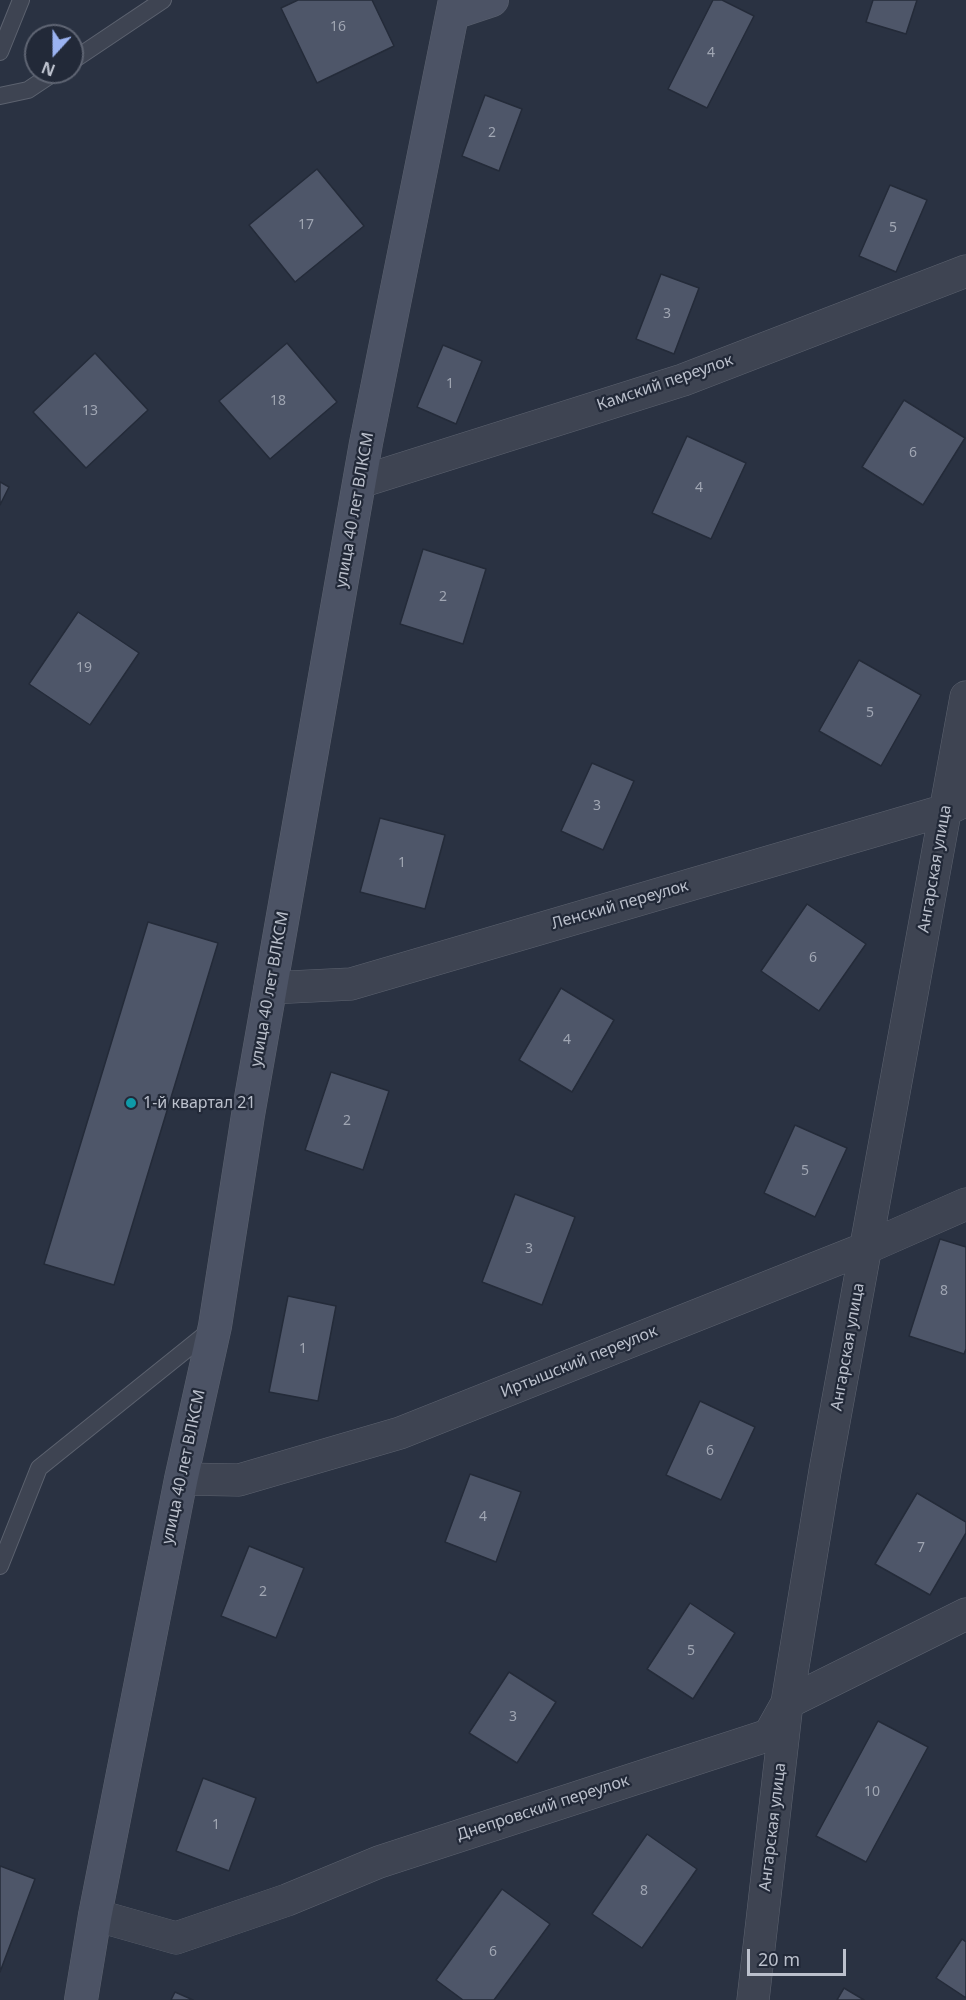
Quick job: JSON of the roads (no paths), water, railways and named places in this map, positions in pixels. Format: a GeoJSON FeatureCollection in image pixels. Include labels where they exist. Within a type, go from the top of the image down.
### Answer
{"type":"FeatureCollection","features":[{"type":"Feature","properties":{"kind":"street"},"geometry":{"type":"LineString","coordinates":[[454,7],[492,0]]}},
{"type":"Feature","properties":{"kind":"street","name":"улица 40 лет ВЛКСМ"},"geometry":{"type":"LineString","coordinates":[[81,2000],[95,1915],[181,1479],[215,1326],[248,1115],[360,482],[454,7]]}},
{"type":"Feature","properties":{"kind":"street","name":"Камский переулок"},"geometry":{"type":"LineString","coordinates":[[360,482],[683,380],[966,271]]}},
{"type":"Feature","properties":{"kind":"street","name":"Ангарская улица"},"geometry":{"type":"LineString","coordinates":[[753,2000],[788,1703],[825,1471],[866,1248],[956,805],[966,697]]}},
{"type":"Feature","properties":{"kind":"street","name":"Ленский переулок"},"geometry":{"type":"LineString","coordinates":[[270,988],[351,984],[956,805]]}},
{"type":"Feature","properties":{"kind":"street","name":"Иртышский переулок"},"geometry":{"type":"LineString","coordinates":[[181,1479],[239,1480],[400,1433],[866,1248],[966,1204]]}},
{"type":"Feature","properties":{"kind":"street"},"geometry":{"type":"LineString","coordinates":[[788,1703],[966,1614]]}},
{"type":"Feature","properties":{"kind":"street","name":"Днепровский переулок"},"geometry":{"type":"LineString","coordinates":[[95,1915],[176,1938],[287,1900],[379,1862],[769,1735],[788,1703]]}},
{"type":"Feature","properties":{"kind":"lane"},"geometry":{"type":"LineString","coordinates":[[0,52],[21,0]]}},
{"type":"Feature","properties":{"kind":"lane"},"geometry":{"type":"LineString","coordinates":[[84,53],[164,0]]}},
{"type":"Feature","properties":{"kind":"lane"},"geometry":{"type":"LineString","coordinates":[[0,96],[28,90],[37,84]]}},
{"type":"Feature","properties":{"kind":"lane"},"geometry":{"type":"LineString","coordinates":[[0,1566],[39,1468],[215,1326]]}},
{"type":"Feature","properties":{"kind":"place","name":"1-й квартал 21"},"geometry":{"type":"Point","coordinates":[131,1103]}}]}
